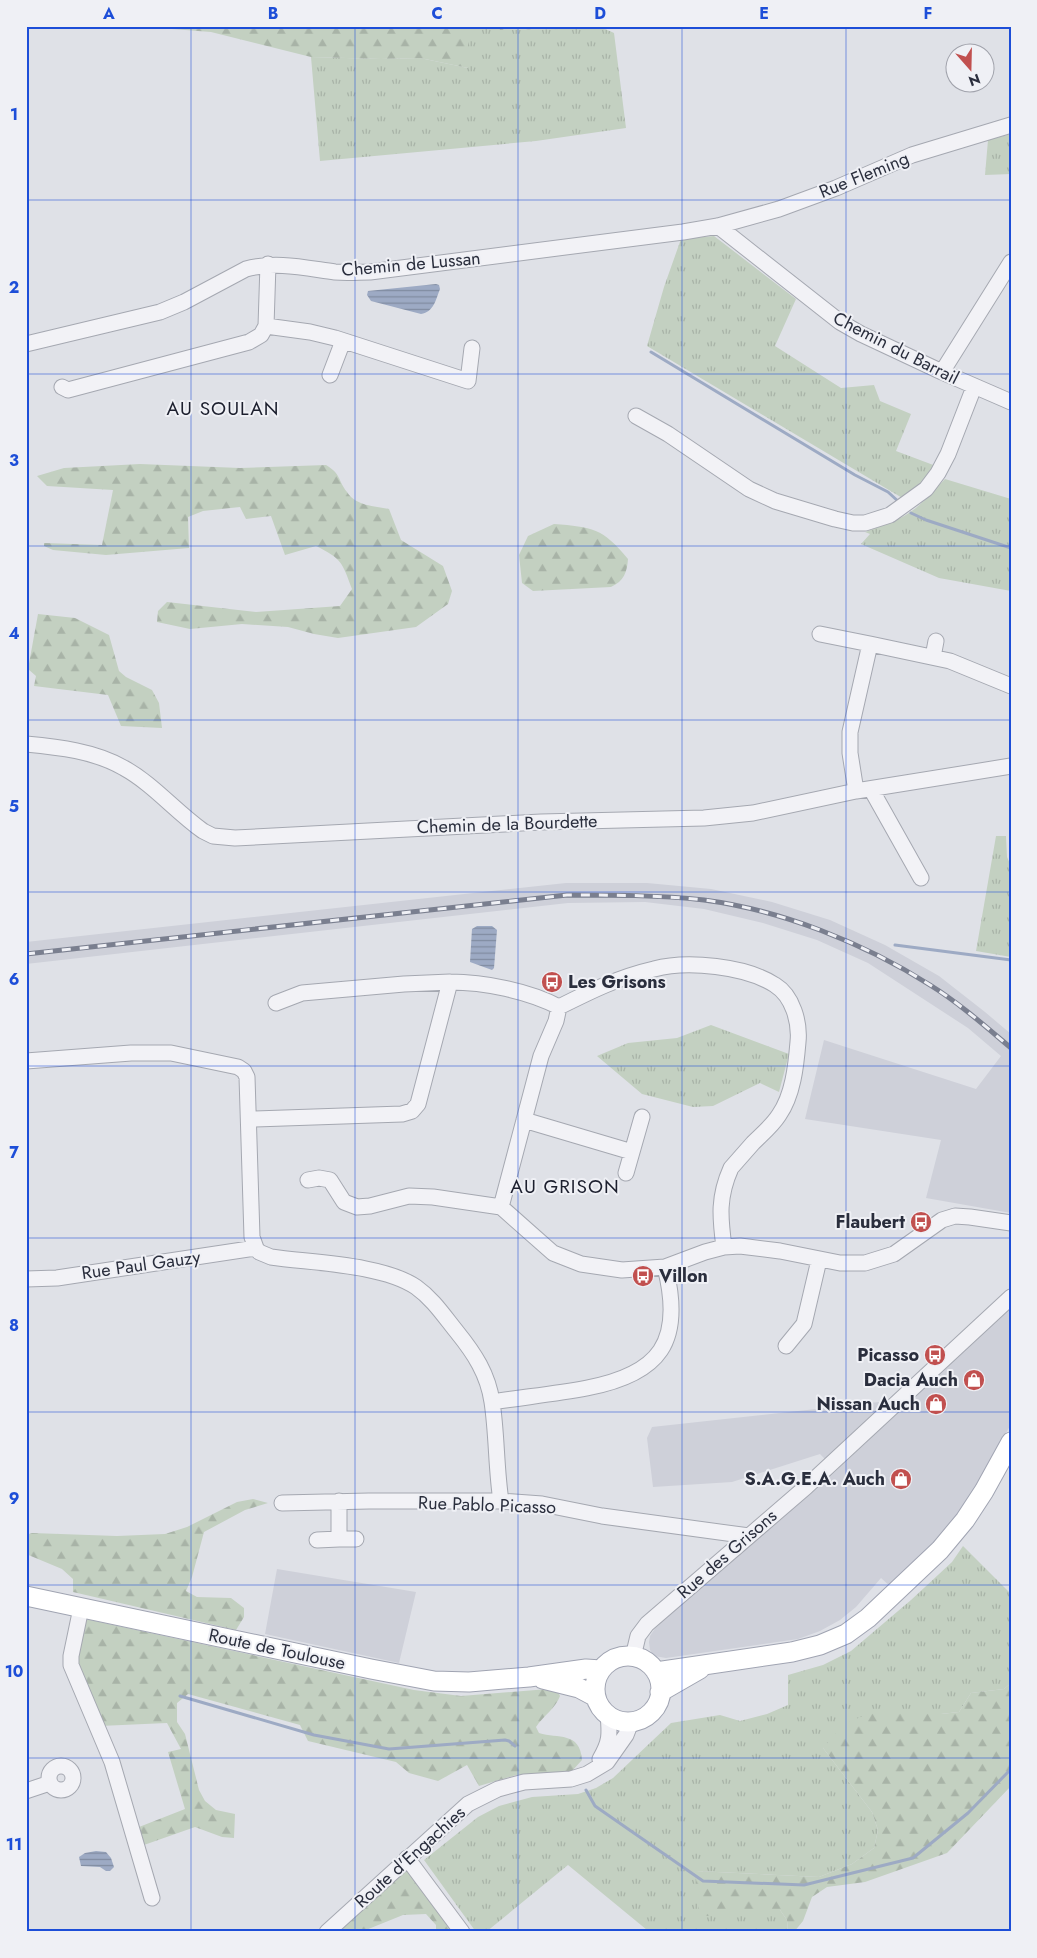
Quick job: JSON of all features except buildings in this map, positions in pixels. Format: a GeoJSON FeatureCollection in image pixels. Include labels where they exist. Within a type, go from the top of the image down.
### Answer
{"type":"FeatureCollection","features":[{"type":"Feature","properties":{"kind":"main road"},"geometry":{"type":"LineString","coordinates":[[656,1672],[792,1652],[820,1645],[846,1634],[868,1618],[940,1550],[965,1520],[984,1491],[1011,1442]]}},
{"type":"Feature","properties":{"kind":"main road","name":"Route de Toulouse"},"geometry":{"type":"LineString","coordinates":[[26,1596],[434,1681],[469,1682],[529,1677],[586,1669],[601,1670]]}},
{"type":"Feature","properties":{"kind":"main road"},"geometry":{"type":"LineString","coordinates":[[633,1657],[650,1665],[656,1672],[660,1682],[657,1703],[651,1712],[642,1719],[631,1722],[615,1720],[600,1707],[595,1688],[601,1670],[615,1659],[633,1657]]}},
{"type":"Feature","properties":{"kind":"main road"},"geometry":{"type":"LineString","coordinates":[[660,1692],[710,1664]]}},
{"type":"Feature","properties":{"kind":"main road","name":"Route de Toulouse"},"geometry":{"type":"LineString","coordinates":[[529,1677],[556,1681],[579,1688],[596,1697]]}},
{"type":"Feature","properties":{"kind":"street","name":"Rue Fleming"},"geometry":{"type":"LineString","coordinates":[[718,226],[779,209],[935,147],[1011,125]]}},
{"type":"Feature","properties":{"kind":"street","name":"Chemin de Lussan"},"geometry":{"type":"LineString","coordinates":[[26,344],[160,312],[184,302],[246,269],[268,264],[338,272],[370,272],[718,226]]}},
{"type":"Feature","properties":{"kind":"street","name":"Chemin du Barrail"},"geometry":{"type":"LineString","coordinates":[[718,226],[840,322],[861,334],[974,387],[1011,402]]}},
{"type":"Feature","properties":{"kind":"street"},"geometry":{"type":"LineString","coordinates":[[942,372],[1011,262]]}},
{"type":"Feature","properties":{"kind":"street"},"geometry":{"type":"LineString","coordinates":[[62,387],[68,390],[249,342],[261,335],[266,326],[268,264]]}},
{"type":"Feature","properties":{"kind":"street"},"geometry":{"type":"LineString","coordinates":[[266,326],[310,332],[468,381],[472,348]]}},
{"type":"Feature","properties":{"kind":"street"},"geometry":{"type":"LineString","coordinates":[[330,375],[342,341]]}},
{"type":"Feature","properties":{"kind":"street"},"geometry":{"type":"LineString","coordinates":[[636,416],[668,434],[749,489],[775,500],[835,519],[853,523],[865,522],[890,515],[926,488],[938,473],[948,454],[974,387]]}},
{"type":"Feature","properties":{"kind":"street"},"geometry":{"type":"LineString","coordinates":[[820,634],[950,661],[1011,686]]}},
{"type":"Feature","properties":{"kind":"street"},"geometry":{"type":"LineString","coordinates":[[933,657],[936,641]]}},
{"type":"Feature","properties":{"kind":"street"},"geometry":{"type":"LineString","coordinates":[[870,644],[850,732],[850,752],[863,790],[920,878]]}},
{"type":"Feature","properties":{"kind":"street","name":"Chemin de la Bourdette"},"geometry":{"type":"LineString","coordinates":[[26,744],[71,750],[123,767],[202,831],[213,836],[236,838],[532,823],[704,818],[752,812],[863,790],[1011,766]]}},
{"type":"Feature","properties":{"kind":"street"},"geometry":{"type":"LineString","coordinates":[[559,1007],[605,983],[655,968],[680,965],[702,964],[744,973],[776,986],[785,995],[796,1017],[799,1033],[793,1081],[780,1114],[731,1168],[726,1179],[720,1208],[724,1248]]}},
{"type":"Feature","properties":{"kind":"street"},"geometry":{"type":"LineString","coordinates":[[255,1120],[402,1114],[412,1111],[418,1104],[450,982]]}},
{"type":"Feature","properties":{"kind":"street"},"geometry":{"type":"LineString","coordinates":[[276,1002],[302,993],[404,984],[467,982],[496,987],[545,1000],[559,1007]]}},
{"type":"Feature","properties":{"kind":"street"},"geometry":{"type":"LineString","coordinates":[[501,1207],[541,1056],[556,1021],[559,1007]]}},
{"type":"Feature","properties":{"kind":"street"},"geometry":{"type":"LineString","coordinates":[[26,1061],[132,1053],[171,1054],[241,1068],[247,1077],[250,1203],[252,1237],[256,1248],[259,1252],[271,1257],[386,1274],[414,1286],[433,1302],[478,1359],[484,1374],[492,1402],[501,1501]]}},
{"type":"Feature","properties":{"kind":"street"},"geometry":{"type":"LineString","coordinates":[[626,1173],[642,1117]]}},
{"type":"Feature","properties":{"kind":"street"},"geometry":{"type":"LineString","coordinates":[[524,1120],[632,1152]]}},
{"type":"Feature","properties":{"kind":"street"},"geometry":{"type":"LineString","coordinates":[[308,1180],[319,1178],[330,1180],[344,1202],[357,1207],[370,1206],[409,1196],[433,1197],[501,1207],[553,1253],[570,1260],[622,1270],[665,1267],[693,1256],[724,1248],[758,1247],[819,1260],[857,1263],[883,1258],[905,1248],[933,1217],[962,1216],[1011,1223]]}},
{"type":"Feature","properties":{"kind":"street","name":"Rue Paul Gauzy"},"geometry":{"type":"LineString","coordinates":[[26,1279],[57,1278],[256,1248]]}},
{"type":"Feature","properties":{"kind":"street"},"geometry":{"type":"LineString","coordinates":[[786,1346],[804,1324],[819,1260]]}},
{"type":"Feature","properties":{"kind":"street"},"geometry":{"type":"LineString","coordinates":[[492,1402],[609,1384],[643,1369],[662,1347],[671,1325],[671,1289],[665,1267]]}},
{"type":"Feature","properties":{"kind":"street","name":"Rue des Grisons"},"geometry":{"type":"LineString","coordinates":[[633,1657],[638,1636],[647,1624],[806,1487],[1011,1297]]}},
{"type":"Feature","properties":{"kind":"street"},"geometry":{"type":"LineString","coordinates":[[339,1501],[339,1539]]}},
{"type":"Feature","properties":{"kind":"street","name":"Rue Pablo Picasso"},"geometry":{"type":"LineString","coordinates":[[282,1503],[501,1501],[542,1504],[602,1516],[749,1536]]}},
{"type":"Feature","properties":{"kind":"street"},"geometry":{"type":"LineString","coordinates":[[317,1540],[356,1539]]}},
{"type":"Feature","properties":{"kind":"street"},"geometry":{"type":"LineString","coordinates":[[81,1608],[71,1656],[71,1665],[112,1762],[152,1898]]}},
{"type":"Feature","properties":{"kind":"street"},"geometry":{"type":"LineString","coordinates":[[587,1774],[607,1747],[610,1735],[608,1715]]}},
{"type":"Feature","properties":{"kind":"street","name":"Route d'Engachies"},"geometry":{"type":"LineString","coordinates":[[327,1932],[468,1804],[498,1789],[524,1782],[571,1779],[587,1774],[607,1762],[626,1735],[631,1722]]}},
{"type":"Feature","properties":{"kind":"street"},"geometry":{"type":"LineString","coordinates":[[26,1791],[50,1783]]}},
{"type":"Feature","properties":{"kind":"street"},"geometry":{"type":"LineString","coordinates":[[407,1858],[462,1932]]}},
{"type":"Feature","properties":{"kind":"shaded area"},"geometry":{"type":"Polygon","coordinates":[[[566,883],[647,883],[711,889],[772,902],[830,920],[885,945],[939,976],[1011,1034],[1011,1213],[926,1198],[941,1140],[805,1119],[824,1040],[976,1089],[1001,1056],[968,1028],[868,963],[817,940],[763,923],[704,909],[645,902],[568,903],[26,964],[26,942],[566,883]]]}},
{"type":"Feature","properties":{"kind":"shaded area"},"geometry":{"type":"Polygon","coordinates":[[[1011,1306],[1011,1424],[975,1489],[935,1547],[892,1588],[881,1578],[856,1607],[840,1620],[820,1631],[798,1639],[666,1658],[654,1656],[650,1650],[649,1642],[650,1636],[658,1624],[820,1486],[1011,1306]]]}},
{"type":"Feature","properties":{"kind":"shaded area"},"geometry":{"type":"Polygon","coordinates":[[[888,1401],[825,1459],[820,1454],[732,1482],[653,1487],[647,1438],[652,1427],[888,1401]]]}},
{"type":"Feature","properties":{"kind":"shaded area"},"geometry":{"type":"Polygon","coordinates":[[[277,1569],[416,1592],[399,1663],[265,1634],[277,1569]]]}},
{"type":"Feature","properties":{"kind":"green space"},"geometry":{"type":"Polygon","coordinates":[[[133,26],[468,26],[468,68],[420,58],[311,57],[211,32],[133,26]]]}},
{"type":"Feature","properties":{"kind":"green space"},"geometry":{"type":"Polygon","coordinates":[[[468,26],[495,26],[500,30],[562,29],[588,26],[602,28],[614,33],[626,128],[536,141],[320,161],[311,57],[420,58],[468,68],[468,26]]]}},
{"type":"Feature","properties":{"kind":"green space"},"geometry":{"type":"Polygon","coordinates":[[[495,26],[571,26],[562,29],[500,30],[495,26]]]}},
{"type":"Feature","properties":{"kind":"green space"},"geometry":{"type":"Polygon","coordinates":[[[1011,134],[1011,174],[985,175],[988,140],[1011,134]]]}},
{"type":"Feature","properties":{"kind":"green space"},"geometry":{"type":"Polygon","coordinates":[[[714,236],[796,299],[775,346],[841,388],[874,385],[880,401],[911,414],[896,451],[936,466],[930,476],[904,499],[647,346],[664,287],[681,239],[714,236]]]}},
{"type":"Feature","properties":{"kind":"green space"},"geometry":{"type":"Polygon","coordinates":[[[140,464],[240,468],[326,465],[335,472],[351,497],[366,505],[389,509],[401,540],[443,566],[452,591],[448,604],[416,627],[338,638],[288,627],[242,624],[190,629],[157,622],[158,611],[167,602],[256,612],[340,606],[352,589],[340,562],[331,554],[316,546],[285,555],[271,516],[246,519],[240,507],[203,511],[188,517],[189,548],[106,555],[53,550],[44,546],[44,543],[102,545],[113,490],[47,486],[37,476],[64,468],[140,464]]]}},
{"type":"Feature","properties":{"kind":"green space"},"geometry":{"type":"Polygon","coordinates":[[[945,479],[1011,499],[1011,591],[939,578],[861,544],[870,534],[865,532],[892,522],[911,512],[945,479]]]}},
{"type":"Feature","properties":{"kind":"green space"},"geometry":{"type":"Polygon","coordinates":[[[554,524],[588,528],[604,535],[628,559],[626,572],[622,579],[611,587],[533,591],[522,583],[519,555],[528,536],[554,524]]]}},
{"type":"Feature","properties":{"kind":"green space"},"geometry":{"type":"Polygon","coordinates":[[[38,614],[75,618],[109,635],[119,671],[126,677],[152,690],[159,703],[162,728],[121,726],[108,695],[34,686],[36,676],[28,669],[38,614]]]}},
{"type":"Feature","properties":{"kind":"green space"},"geometry":{"type":"Polygon","coordinates":[[[996,836],[1006,836],[1007,857],[1011,866],[1011,957],[976,951],[996,836]]]}},
{"type":"Feature","properties":{"kind":"green space"},"geometry":{"type":"Polygon","coordinates":[[[711,1025],[789,1054],[779,1092],[760,1083],[713,1106],[693,1107],[642,1094],[597,1056],[628,1043],[677,1038],[711,1025]]]}},
{"type":"Feature","properties":{"kind":"green space"},"geometry":{"type":"Polygon","coordinates":[[[253,1499],[268,1503],[245,1510],[204,1532],[192,1577],[186,1591],[197,1597],[231,1598],[244,1608],[244,1617],[236,1630],[73,1592],[73,1579],[62,1569],[26,1554],[26,1535],[32,1533],[117,1536],[165,1534],[187,1527],[237,1502],[253,1499]]]}},
{"type":"Feature","properties":{"kind":"green space"},"geometry":{"type":"Polygon","coordinates":[[[963,1546],[1011,1594],[1011,1683],[1004,1689],[971,1693],[959,1712],[941,1714],[823,1748],[872,1812],[878,1830],[874,1848],[852,1864],[819,1877],[696,1871],[773,1909],[780,1910],[787,1920],[788,1932],[646,1932],[647,1930],[568,1865],[486,1932],[476,1932],[424,1860],[478,1817],[499,1806],[532,1797],[578,1794],[596,1788],[613,1778],[671,1723],[720,1715],[740,1721],[767,1714],[788,1705],[788,1675],[823,1665],[851,1651],[952,1562],[963,1546]]]}},
{"type":"Feature","properties":{"kind":"green space"},"geometry":{"type":"Polygon","coordinates":[[[81,1618],[414,1690],[461,1696],[548,1689],[558,1692],[560,1696],[556,1704],[536,1727],[539,1733],[573,1740],[577,1744],[582,1760],[572,1771],[516,1775],[479,1786],[467,1765],[438,1781],[409,1773],[396,1762],[308,1741],[300,1725],[188,1694],[177,1703],[177,1722],[185,1734],[199,1790],[205,1801],[216,1810],[235,1814],[234,1838],[222,1837],[195,1827],[144,1845],[139,1827],[185,1809],[168,1752],[181,1749],[167,1723],[100,1726],[75,1662],[81,1618]]]}},
{"type":"Feature","properties":{"kind":"green space"},"geometry":{"type":"Polygon","coordinates":[[[1011,1683],[1011,1786],[947,1853],[865,1882],[827,1887],[812,1897],[803,1921],[794,1932],[788,1932],[787,1920],[780,1910],[707,1916],[699,1910],[696,1871],[819,1877],[852,1864],[874,1848],[878,1830],[872,1812],[823,1748],[844,1724],[875,1711],[941,1714],[959,1712],[971,1693],[1004,1689],[1011,1683]]]}},
{"type":"Feature","properties":{"kind":"green space"},"geometry":{"type":"Polygon","coordinates":[[[408,1867],[457,1932],[436,1932],[436,1925],[426,1914],[403,1915],[361,1932],[335,1932],[408,1867]]]}},
{"type":"Feature","properties":{"kind":"water"},"geometry":{"type":"Polygon","coordinates":[[[439,285],[440,289],[432,308],[421,314],[371,301],[367,295],[368,291],[439,285]]]}},
{"type":"Feature","properties":{"kind":"water"},"geometry":{"type":"Polygon","coordinates":[[[477,926],[492,926],[497,930],[494,968],[492,970],[470,962],[472,929],[477,926]]]}},
{"type":"Feature","properties":{"kind":"water"},"geometry":{"type":"Polygon","coordinates":[[[106,1852],[111,1858],[114,1867],[110,1871],[100,1867],[81,1866],[79,1857],[85,1853],[106,1852]]]}},
{"type":"Feature","properties":{"kind":"waterway"},"geometry":{"type":"LineString","coordinates":[[651,352],[855,475],[888,492],[900,503]]}},
{"type":"Feature","properties":{"kind":"waterway"},"geometry":{"type":"LineString","coordinates":[[911,513],[926,520],[1011,548]]}},
{"type":"Feature","properties":{"kind":"waterway"},"geometry":{"type":"LineString","coordinates":[[895,945],[1011,960]]}},
{"type":"Feature","properties":{"kind":"waterway"},"geometry":{"type":"LineString","coordinates":[[180,1696],[314,1735],[389,1749],[505,1740],[515,1746]]}},
{"type":"Feature","properties":{"kind":"waterway"},"geometry":{"type":"LineString","coordinates":[[586,1790],[595,1806],[703,1881],[804,1885],[913,1858],[968,1813],[1011,1769]]}},
{"type":"Feature","properties":{"kind":"railway"},"geometry":{"type":"LineString","coordinates":[[26,954],[567,895],[687,898],[763,912],[792,920],[850,942],[878,955],[941,992],[1011,1048]]}},
{"type":"Feature","properties":{"kind":"place","name":"Les Grisons"},"geometry":{"type":"Point","coordinates":[552,982]}},
{"type":"Feature","properties":{"kind":"place","name":"Flaubert"},"geometry":{"type":"Point","coordinates":[921,1222]}},
{"type":"Feature","properties":{"kind":"place","name":"Villon"},"geometry":{"type":"Point","coordinates":[643,1276]}},
{"type":"Feature","properties":{"kind":"place","name":"Picasso"},"geometry":{"type":"Point","coordinates":[935,1355]}},
{"type":"Feature","properties":{"kind":"place","name":"Dacia Auch"},"geometry":{"type":"Point","coordinates":[974,1380]}},
{"type":"Feature","properties":{"kind":"place","name":"Nissan Auch"},"geometry":{"type":"Point","coordinates":[936,1404]}},
{"type":"Feature","properties":{"kind":"place","name":"S.A.G.E.A. Auch"},"geometry":{"type":"Point","coordinates":[901,1479]}},
{"type":"Feature","properties":{"kind":"district","name":"AU SOULAN"},"geometry":{"type":"Point","coordinates":[223,408]}},
{"type":"Feature","properties":{"kind":"district","name":"AU GRISON"},"geometry":{"type":"Point","coordinates":[565,1186]}}]}
